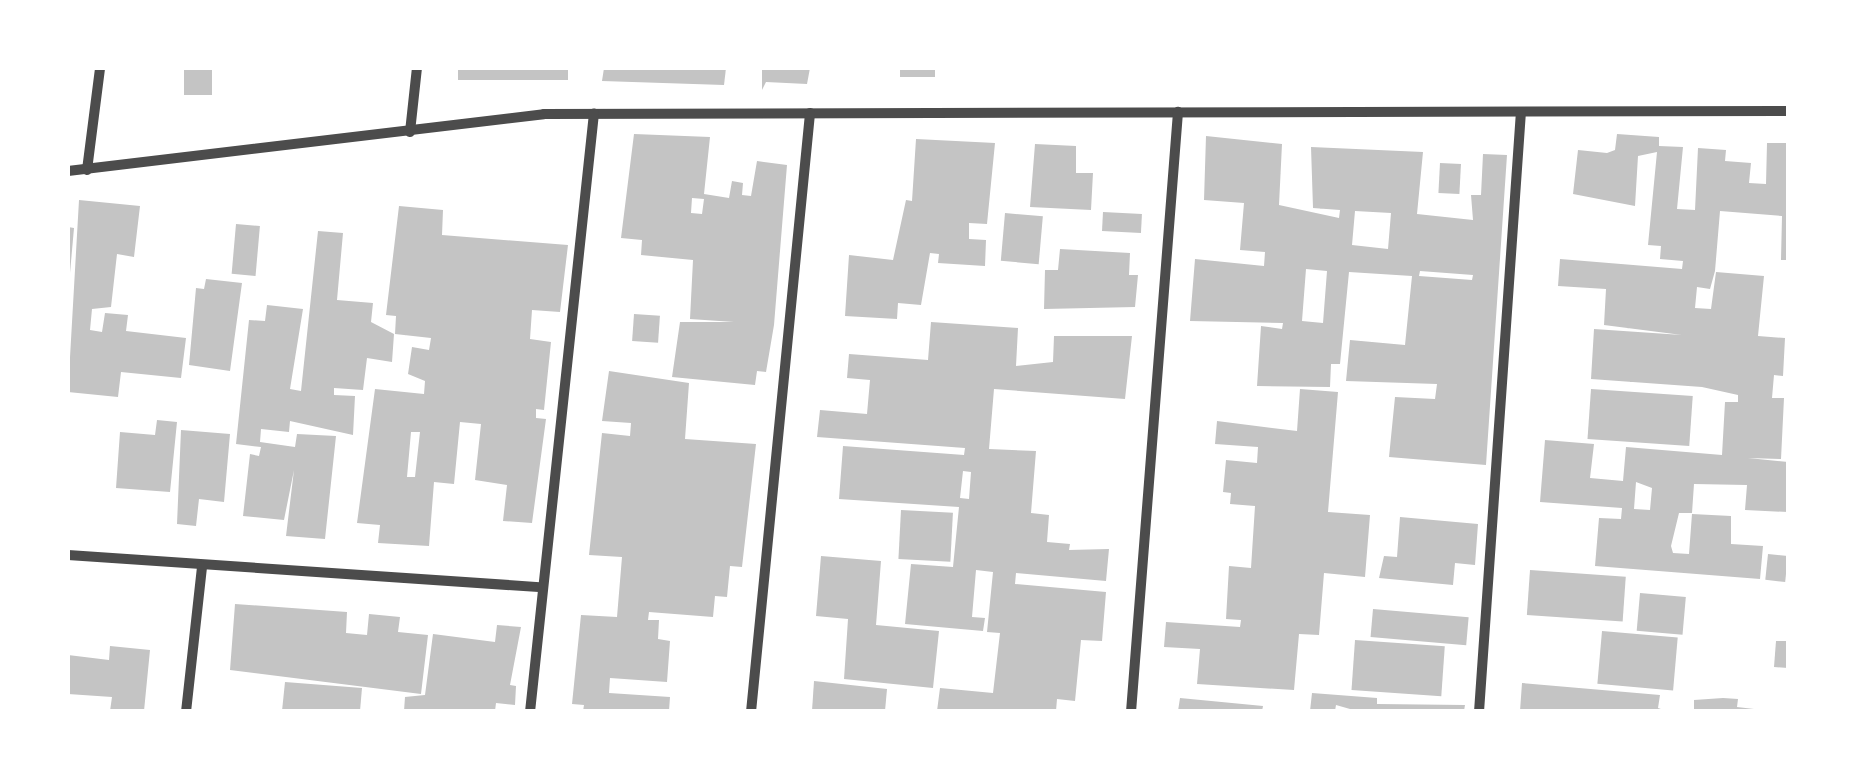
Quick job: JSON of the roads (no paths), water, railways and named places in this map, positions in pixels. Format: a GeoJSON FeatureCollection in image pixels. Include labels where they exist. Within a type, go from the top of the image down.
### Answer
{"type":"FeatureCollection","features":[{"type":"Feature","properties":{"kind":"street"},"geometry":{"type":"LineString","coordinates":[[87,170],[100,68]]}},
{"type":"Feature","properties":{"kind":"street"},"geometry":{"type":"LineString","coordinates":[[410,132],[417,68]]}},
{"type":"Feature","properties":{"kind":"street"},"geometry":{"type":"LineString","coordinates":[[68,172],[594,114],[1788,111]]}},
{"type":"Feature","properties":{"kind":"street"},"geometry":{"type":"LineString","coordinates":[[1131,712],[1178,112]]}},
{"type":"Feature","properties":{"kind":"street"},"geometry":{"type":"LineString","coordinates":[[1479,712],[1521,112]]}},
{"type":"Feature","properties":{"kind":"street"},"geometry":{"type":"LineString","coordinates":[[751,712],[810,113]]}},
{"type":"Feature","properties":{"kind":"street"},"geometry":{"type":"LineString","coordinates":[[530,712],[594,114]]}},
{"type":"Feature","properties":{"kind":"street"},"geometry":{"type":"LineString","coordinates":[[68,554],[544,587]]}},
{"type":"Feature","properties":{"kind":"street"},"geometry":{"type":"LineString","coordinates":[[186,712],[202,566]]}}]}
